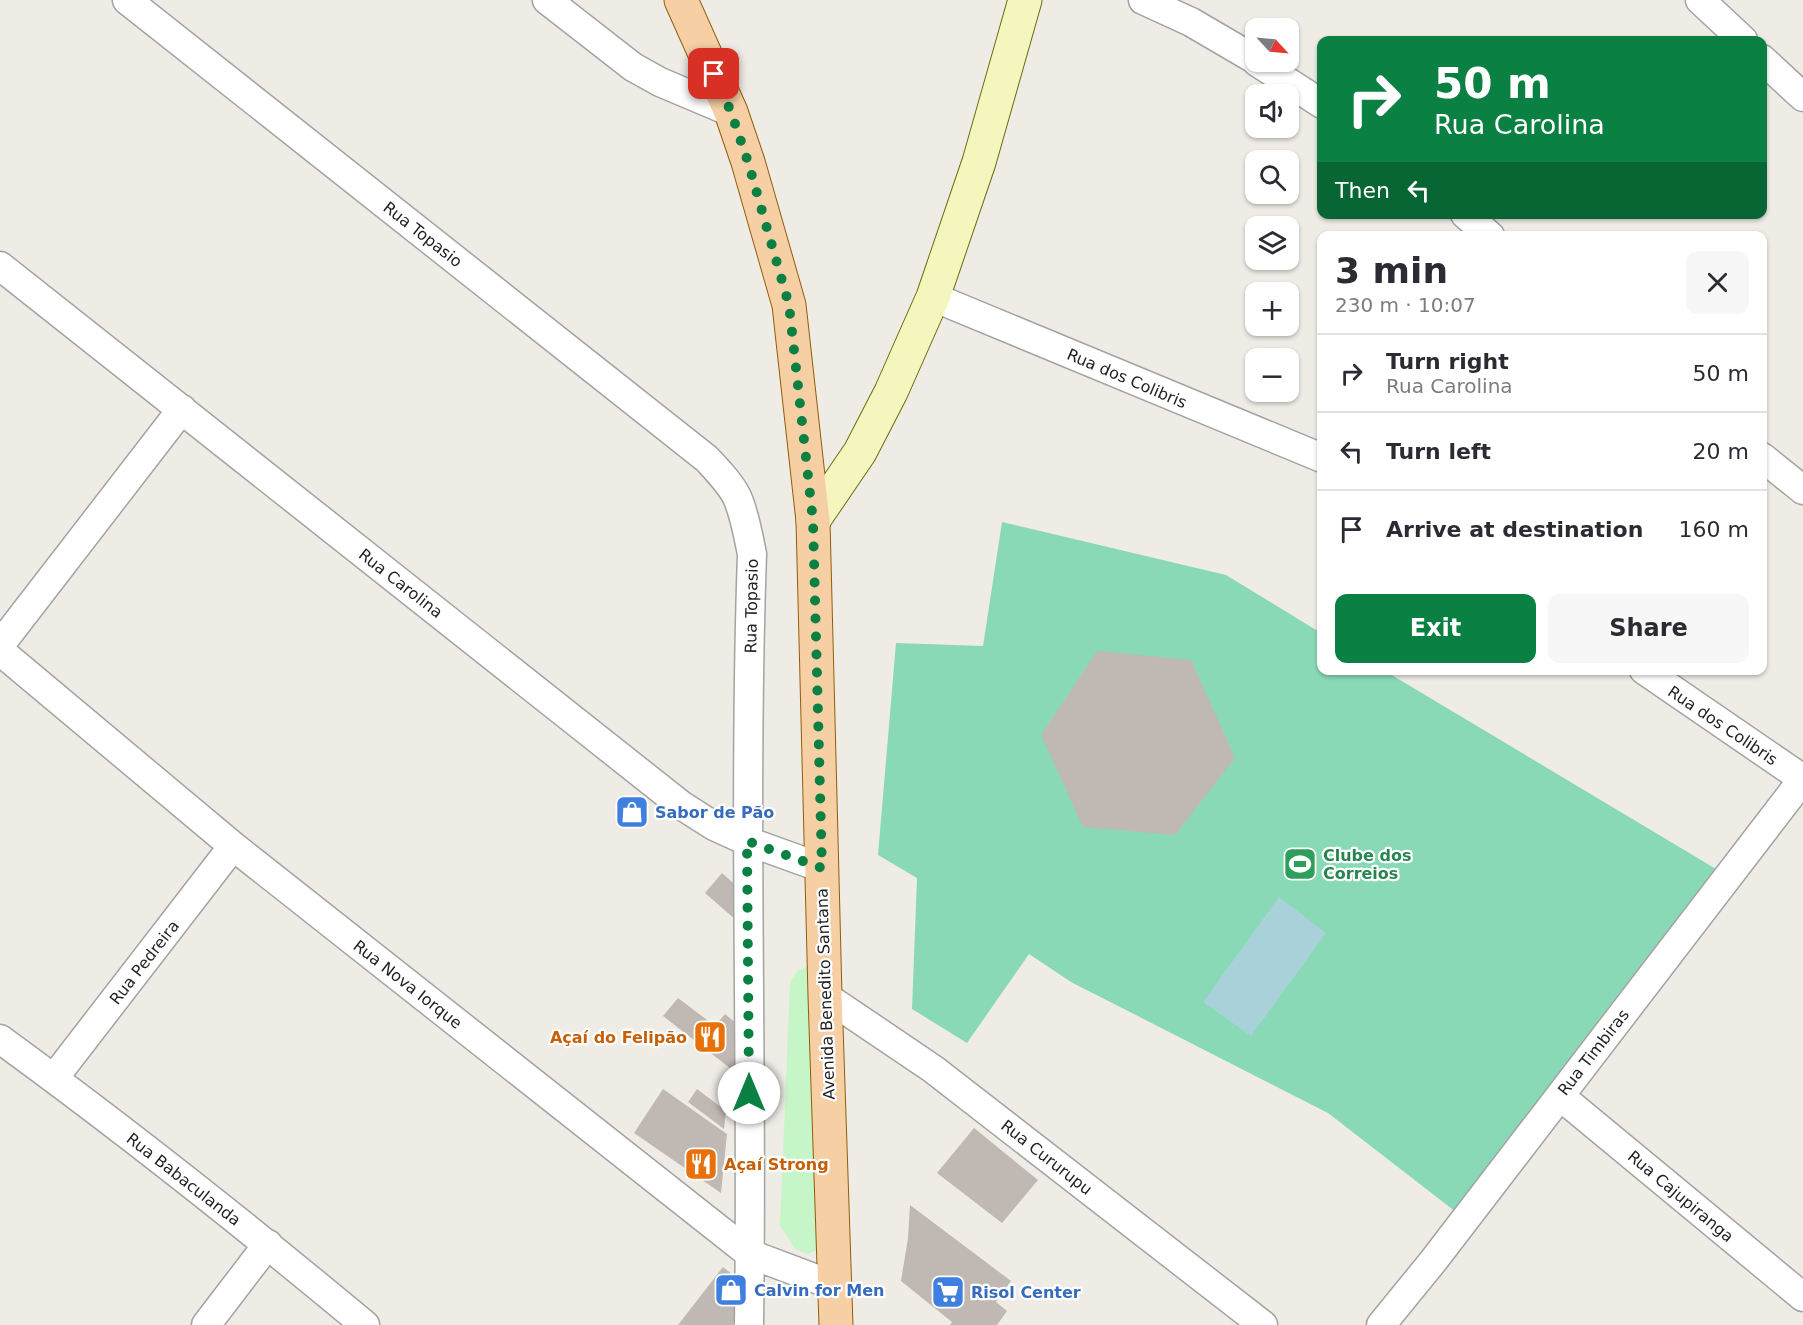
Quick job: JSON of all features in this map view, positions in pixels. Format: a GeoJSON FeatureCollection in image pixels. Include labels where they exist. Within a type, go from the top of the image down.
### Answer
{"type":"FeatureCollection","features":[{"type":"Feature","properties":{"kind":"main road","name":"Avenida Benedito Santana"},"geometry":{"type":"LineString","coordinates":[[681,0],[731,112],[748,162],[789,305],[813,521],[836,1325]]}},
{"type":"Feature","properties":{"kind":"street","name":"Rua Topasio"},"geometry":{"type":"LineString","coordinates":[[127,0],[707,459],[725,478],[737,498],[746,522],[752,554],[747,841],[749,1325]]}},
{"type":"Feature","properties":{"kind":"street"},"geometry":{"type":"LineString","coordinates":[[547,0],[633,67],[660,82],[731,112]]}},
{"type":"Feature","properties":{"kind":"street"},"geometry":{"type":"LineString","coordinates":[[813,521],[861,452],[891,392],[933,297],[979,162],[1024,0]]}},
{"type":"Feature","properties":{"kind":"street"},"geometry":{"type":"LineString","coordinates":[[1143,0],[1191,22],[1245,54]]}},
{"type":"Feature","properties":{"kind":"street"},"geometry":{"type":"LineString","coordinates":[[1703,1],[1739,36]]}},
{"type":"Feature","properties":{"kind":"street"},"geometry":{"type":"LineString","coordinates":[[1767,64],[1803,97]]}},
{"type":"Feature","properties":{"kind":"street"},"geometry":{"type":"LineString","coordinates":[[1273,72],[1317,101]]}},
{"type":"Feature","properties":{"kind":"street"},"geometry":{"type":"LineString","coordinates":[[1471,219],[1484,231]]}},
{"type":"Feature","properties":{"kind":"street","name":"Rua Carolina"},"geometry":{"type":"LineString","coordinates":[[0,266],[681,805],[714,826],[747,841],[822,868]]}},
{"type":"Feature","properties":{"kind":"street","name":"Rua dos Colibris"},"geometry":{"type":"LineString","coordinates":[[933,297],[1317,456]]}},
{"type":"Feature","properties":{"kind":"street"},"geometry":{"type":"LineString","coordinates":[[0,645],[182,410]]}},
{"type":"Feature","properties":{"kind":"street"},"geometry":{"type":"LineString","coordinates":[[1767,461],[1803,490]]}},
{"type":"Feature","properties":{"kind":"street","name":"Rua Nova Iorque"},"geometry":{"type":"LineString","coordinates":[[0,651],[233,846],[750,1254],[835,1286]]}},
{"type":"Feature","properties":{"kind":"street","name":"Rua dos Colibris"},"geometry":{"type":"LineString","coordinates":[[1651,675],[1803,779]]}},
{"type":"Feature","properties":{"kind":"street","name":"Rua Timbiras"},"geometry":{"type":"LineString","coordinates":[[1381,1325],[1434,1260],[1803,779]]}},
{"type":"Feature","properties":{"kind":"street","name":"Rua Pedreira"},"geometry":{"type":"LineString","coordinates":[[54,1078],[233,846]]}},
{"type":"Feature","properties":{"kind":"street","name":"Rua Cururupu"},"geometry":{"type":"LineString","coordinates":[[825,996],[933,1069],[1263,1325]]}},
{"type":"Feature","properties":{"kind":"street","name":"Rua Babaculanda"},"geometry":{"type":"LineString","coordinates":[[0,1039],[54,1078],[268,1244],[365,1325]]}},
{"type":"Feature","properties":{"kind":"street","name":"Rua Cajupiranga"},"geometry":{"type":"LineString","coordinates":[[1560,1096],[1803,1296]]}},
{"type":"Feature","properties":{"kind":"street"},"geometry":{"type":"LineString","coordinates":[[206,1325],[268,1244]]}},
{"type":"Feature","properties":{"kind":"green space","name":"Clube dos Correios"},"geometry":{"type":"Polygon","coordinates":[[[1002,522],[1226,575],[1317,631],[1317,675],[1392,675],[1721,872],[1456,1212],[1328,1113],[1071,982],[1029,954],[967,1043],[912,1009],[917,878],[878,855],[896,643],[983,646],[1002,522]]]}},
{"type":"Feature","properties":{"kind":"green space"},"geometry":{"type":"Polygon","coordinates":[[[809,966],[824,1248],[807,1254],[794,1248],[780,1225],[790,982],[798,970],[809,966]]]}},
{"type":"Feature","properties":{"kind":"water"},"geometry":{"type":"Polygon","coordinates":[[[1279,897],[1326,933],[1251,1036],[1203,1002],[1279,897]]]}},
{"type":"Feature","properties":{"kind":"building"},"geometry":{"type":"Polygon","coordinates":[[[1097,651],[1191,660],[1235,758],[1175,835],[1083,827],[1041,735],[1097,651]]]}},
{"type":"Feature","properties":{"kind":"building"},"geometry":{"type":"Polygon","coordinates":[[[722,873],[740,889],[736,920],[705,893],[722,873]]]}},
{"type":"Feature","properties":{"kind":"building","name":"Açaí do Felipão"},"geometry":{"type":"Polygon","coordinates":[[[678,998],[715,1026],[725,1014],[742,1028],[744,1079],[663,1016],[678,998]]]}},
{"type":"Feature","properties":{"kind":"building","name":"Açaí Strong"},"geometry":{"type":"Polygon","coordinates":[[[663,1089],[727,1134],[721,1193],[634,1133],[663,1089]]]}},
{"type":"Feature","properties":{"kind":"building"},"geometry":{"type":"Polygon","coordinates":[[[697,1089],[726,1111],[724,1129],[688,1102],[697,1089]]]}},
{"type":"Feature","properties":{"kind":"building"},"geometry":{"type":"Polygon","coordinates":[[[974,1128],[1038,1180],[1002,1223],[937,1173],[974,1128]]]}},
{"type":"Feature","properties":{"kind":"building"},"geometry":{"type":"Polygon","coordinates":[[[910,1205],[1011,1281],[996,1302],[1007,1311],[997,1325],[950,1325],[952,1322],[901,1281],[908,1238],[910,1205]]]}},
{"type":"Feature","properties":{"kind":"building"},"geometry":{"type":"Polygon","coordinates":[[[723,1267],[743,1283],[733,1325],[678,1325],[723,1267]]]}},
{"type":"Feature","properties":{"kind":"place","name":"Sabor de Pão"},"geometry":{"type":"Point","coordinates":[632,812]}},
{"type":"Feature","properties":{"kind":"place","name":"Clube dos Correios"},"geometry":{"type":"Point","coordinates":[1300,864]}},
{"type":"Feature","properties":{"kind":"place","name":"Açaí do Felipão"},"geometry":{"type":"Point","coordinates":[710,1037]}},
{"type":"Feature","properties":{"kind":"place","name":"Açaí Strong"},"geometry":{"type":"Point","coordinates":[701,1164]}},
{"type":"Feature","properties":{"kind":"place","name":"Calvin for Men"},"geometry":{"type":"Point","coordinates":[731,1290]}},
{"type":"Feature","properties":{"kind":"place","name":"Risol Center"},"geometry":{"type":"Point","coordinates":[948,1292]}},
{"type":"Feature","properties":{"kind":"route"},"geometry":{"type":"LineString","coordinates":[[714,74],[731,112],[748,162],[789,305],[813,521],[822,868],[747,841],[749,1093]]}}]}
